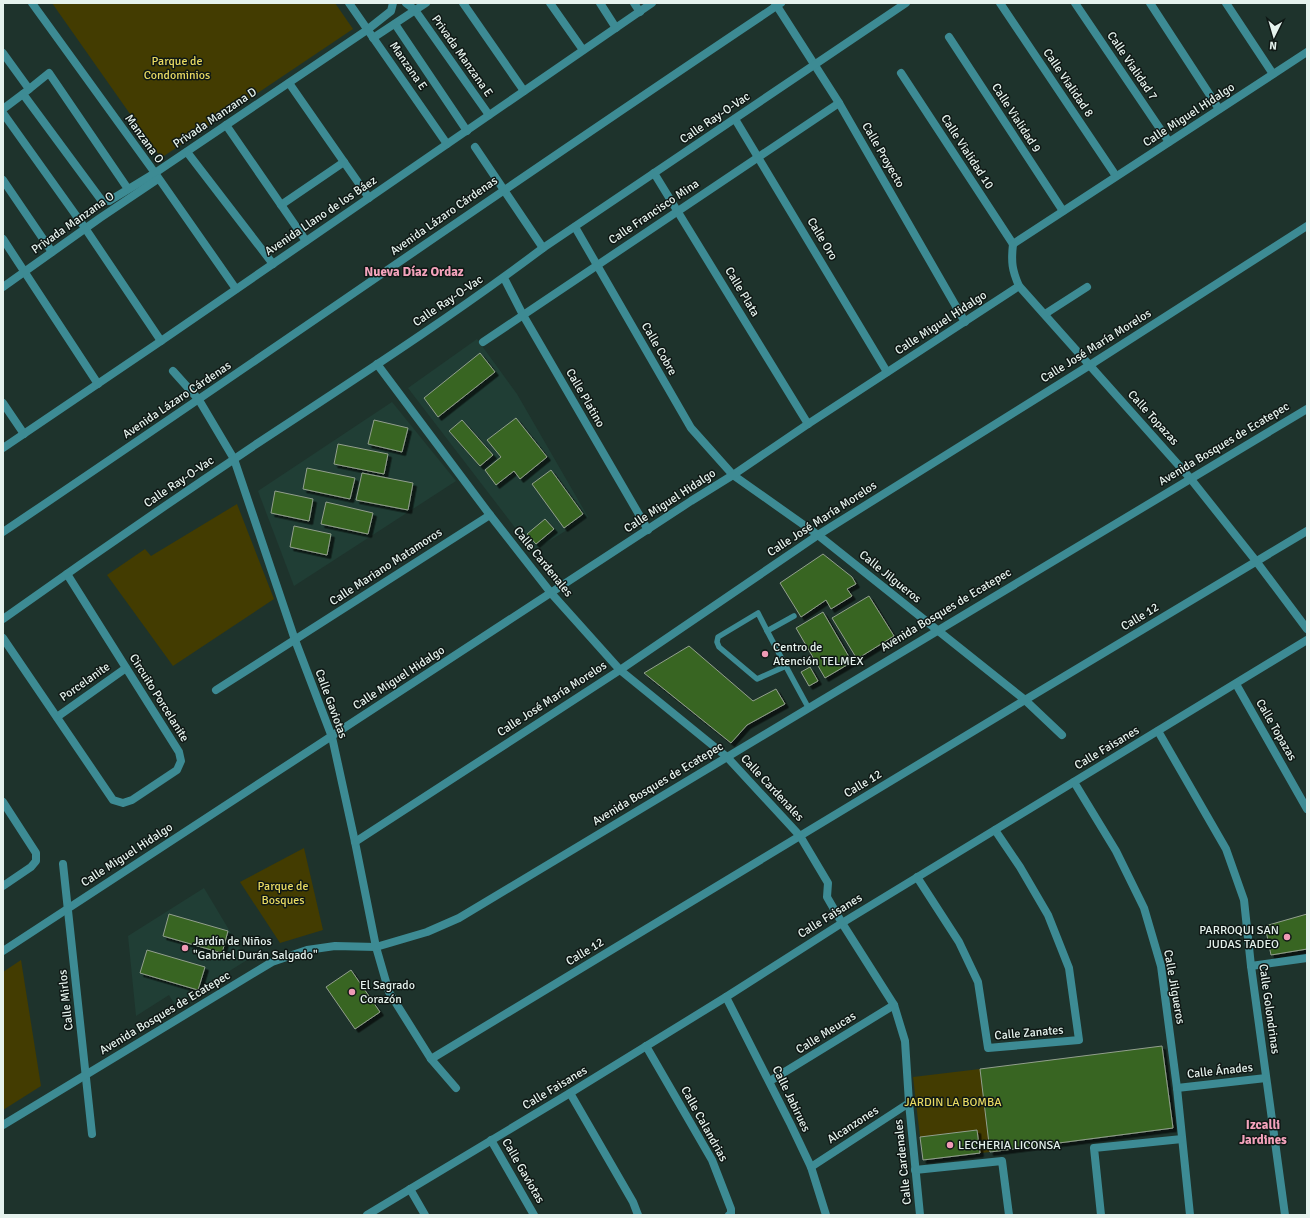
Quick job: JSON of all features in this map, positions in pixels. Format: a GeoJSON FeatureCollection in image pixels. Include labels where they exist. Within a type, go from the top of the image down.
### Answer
{"type":"FeatureCollection","features":[{"type":"Feature","properties":{"kind":"street","name":"Manzana O"},"geometry":{"type":"LineString","coordinates":[[32,3],[236,289]]}},
{"type":"Feature","properties":{"kind":"street","name":"Manzana E"},"geometry":{"type":"LineString","coordinates":[[349,3],[447,144]]}},
{"type":"Feature","properties":{"kind":"street","name":"Privada Manzana D"},"geometry":{"type":"LineString","coordinates":[[156,176],[226,125],[367,30],[391,11],[392,3]]}},
{"type":"Feature","properties":{"kind":"street","name":"Privada Manzana E"},"geometry":{"type":"LineString","coordinates":[[406,3],[415,10],[489,115]]}},
{"type":"Feature","properties":{"kind":"street"},"geometry":{"type":"LineString","coordinates":[[373,38],[426,3]]}},
{"type":"Feature","properties":{"kind":"street"},"geometry":{"type":"LineString","coordinates":[[462,3],[524,91]]}},
{"type":"Feature","properties":{"kind":"street"},"geometry":{"type":"LineString","coordinates":[[550,3],[584,50]]}},
{"type":"Feature","properties":{"kind":"street"},"geometry":{"type":"LineString","coordinates":[[600,3],[616,28]]}},
{"type":"Feature","properties":{"kind":"street"},"geometry":{"type":"LineString","coordinates":[[634,3],[640,12]]}},
{"type":"Feature","properties":{"kind":"street","name":"Avenida Llano de los Báez"},"geometry":{"type":"LineString","coordinates":[[3,448],[652,3]]}},
{"type":"Feature","properties":{"kind":"street","name":"Calle Ray-O-Vac"},"geometry":{"type":"LineString","coordinates":[[3,620],[234,459],[504,278],[575,226],[906,3]]}},
{"type":"Feature","properties":{"kind":"street","name":"Calle Vialidad 8"},"geometry":{"type":"LineString","coordinates":[[1000,3],[1116,176]]}},
{"type":"Feature","properties":{"kind":"street","name":"Calle Vialidad 7"},"geometry":{"type":"LineString","coordinates":[[1075,3],[1169,142]]}},
{"type":"Feature","properties":{"kind":"street"},"geometry":{"type":"LineString","coordinates":[[1150,3],[1219,110]]}},
{"type":"Feature","properties":{"kind":"street"},"geometry":{"type":"LineString","coordinates":[[1226,3],[1273,74]]}},
{"type":"Feature","properties":{"kind":"street","name":"Calle Proyecto"},"geometry":{"type":"LineString","coordinates":[[778,4],[839,103],[965,322]]}},
{"type":"Feature","properties":{"kind":"street","name":"Avenida Lázaro Cárdenas"},"geometry":{"type":"LineString","coordinates":[[3,532],[199,400],[778,4]]}},
{"type":"Feature","properties":{"kind":"street"},"geometry":{"type":"LineString","coordinates":[[395,24],[467,131]]}},
{"type":"Feature","properties":{"kind":"street","name":"Calle Vialidad 9"},"geometry":{"type":"LineString","coordinates":[[949,37],[1063,211]]}},
{"type":"Feature","properties":{"kind":"street","name":"Calle Miguel Hidalgo"},"geometry":{"type":"LineString","coordinates":[[1013,244],[1307,52]]}},
{"type":"Feature","properties":{"kind":"street"},"geometry":{"type":"LineString","coordinates":[[3,53],[26,91],[102,201],[108,201],[128,189],[156,176]]}},
{"type":"Feature","properties":{"kind":"street"},"geometry":{"type":"LineString","coordinates":[[3,109],[49,73],[128,189]]}},
{"type":"Feature","properties":{"kind":"street","name":"Calle Vialidad 10"},"geometry":{"type":"LineString","coordinates":[[901,73],[1013,244]]}},
{"type":"Feature","properties":{"kind":"street"},"geometry":{"type":"LineString","coordinates":[[289,83],[369,198]]}},
{"type":"Feature","properties":{"kind":"street","name":"Calle Francisco Mina"},"geometry":{"type":"LineString","coordinates":[[483,342],[839,103]]}},
{"type":"Feature","properties":{"kind":"street"},"geometry":{"type":"LineString","coordinates":[[3,113],[85,228],[161,341]]}},
{"type":"Feature","properties":{"kind":"street","name":"Calle Oro"},"geometry":{"type":"LineString","coordinates":[[735,118],[887,372]]}},
{"type":"Feature","properties":{"kind":"street"},"geometry":{"type":"LineString","coordinates":[[226,125],[306,241]]}},
{"type":"Feature","properties":{"kind":"street"},"geometry":{"type":"LineString","coordinates":[[475,147],[543,248]]}},
{"type":"Feature","properties":{"kind":"street"},"geometry":{"type":"LineString","coordinates":[[187,152],[273,264]]}},
{"type":"Feature","properties":{"kind":"street"},"geometry":{"type":"LineString","coordinates":[[281,205],[344,162]]}},
{"type":"Feature","properties":{"kind":"street","name":"Calle Plata"},"geometry":{"type":"LineString","coordinates":[[654,173],[808,424]]}},
{"type":"Feature","properties":{"kind":"street","name":"Privada Manzana O"},"geometry":{"type":"LineString","coordinates":[[3,287],[156,176]]}},
{"type":"Feature","properties":{"kind":"street"},"geometry":{"type":"LineString","coordinates":[[3,180],[52,252]]}},
{"type":"Feature","properties":{"kind":"street","name":"Calle Cobre"},"geometry":{"type":"LineString","coordinates":[[575,226],[596,266],[692,428],[734,475]]}},
{"type":"Feature","properties":{"kind":"street","name":"Calle José María Morelos"},"geometry":{"type":"LineString","coordinates":[[355,842],[620,670],[818,535],[1090,365],[1307,226]]}},
{"type":"Feature","properties":{"kind":"street"},"geometry":{"type":"LineString","coordinates":[[3,239],[98,384]]}},
{"type":"Feature","properties":{"kind":"street"},"geometry":{"type":"LineString","coordinates":[[1013,244],[1011,261],[1013,274],[1019,286]]}},
{"type":"Feature","properties":{"kind":"street","name":"Calle Platino"},"geometry":{"type":"LineString","coordinates":[[504,278],[523,315],[648,530]]}},
{"type":"Feature","properties":{"kind":"street","name":"Calle Miguel Hidalgo"},"geometry":{"type":"LineString","coordinates":[[3,951],[734,475],[808,424],[1019,286]]}},
{"type":"Feature","properties":{"kind":"street","name":"Calle Topazas"},"geometry":{"type":"LineString","coordinates":[[1019,286],[1190,478],[1256,561],[1307,629]]}},
{"type":"Feature","properties":{"kind":"street"},"geometry":{"type":"LineString","coordinates":[[1045,314],[1087,287]]}},
{"type":"Feature","properties":{"kind":"street","name":"Calle Cardenales"},"geometry":{"type":"LineString","coordinates":[[377,364],[490,515],[551,593],[620,670],[727,757],[800,836],[828,883],[827,897],[894,1005],[905,1041],[909,1103],[920,1215]]}},
{"type":"Feature","properties":{"kind":"street","name":"Calle Gaviotas"},"geometry":{"type":"LineString","coordinates":[[173,371],[199,400],[234,459],[295,640],[332,737],[376,947],[389,992],[432,1059],[456,1088]]}},
{"type":"Feature","properties":{"kind":"street"},"geometry":{"type":"LineString","coordinates":[[3,403],[24,434]]}},
{"type":"Feature","properties":{"kind":"street","name":"Avenida Bosques de Ecatepec"},"geometry":{"type":"LineString","coordinates":[[3,1125],[272,962],[307,950],[334,946],[376,947],[427,932],[459,918],[808,707],[1307,409]]}},
{"type":"Feature","properties":{"kind":"street","name":"Calle Jilgueros"},"geometry":{"type":"LineString","coordinates":[[734,475],[818,535],[1025,700],[1062,735]]}},
{"type":"Feature","properties":{"kind":"street","name":"Calle Mariano Matamoros"},"geometry":{"type":"LineString","coordinates":[[216,690],[490,515]]}},
{"type":"Feature","properties":{"kind":"street","name":"Calle 12"},"geometry":{"type":"LineString","coordinates":[[432,1059],[1307,531]]}},
{"type":"Feature","properties":{"kind":"street","name":"Circuito Porcelanite"},"geometry":{"type":"LineString","coordinates":[[3,638],[113,800],[123,803],[132,800],[178,770],[181,761],[178,752],[67,574]]}},
{"type":"Feature","properties":{"kind":"street","name":"Calle Faisanes"},"geometry":{"type":"LineString","coordinates":[[367,1215],[570,1093],[726,997],[842,923],[1307,640]]}},
{"type":"Feature","properties":{"kind":"street","name":"Porcelanite"},"geometry":{"type":"LineString","coordinates":[[57,717],[126,668]]}},
{"type":"Feature","properties":{"kind":"street","name":"Calle Topazas"},"geometry":{"type":"LineString","coordinates":[[1236,684],[1307,809]]}},
{"type":"Feature","properties":{"kind":"street","name":"Calle Golondrinas"},"geometry":{"type":"LineString","coordinates":[[1158,731],[1226,849],[1244,900],[1251,966],[1285,1215]]}},
{"type":"Feature","properties":{"kind":"street","name":"Calle Jilgueros"},"geometry":{"type":"LineString","coordinates":[[1074,782],[1116,851],[1144,908],[1161,966],[1177,1088],[1190,1215]]}},
{"type":"Feature","properties":{"kind":"street"},"geometry":{"type":"LineString","coordinates":[[3,802],[36,853],[36,861],[31,867],[3,886]]}},
{"type":"Feature","properties":{"kind":"street","name":"Calle Zanates"},"geometry":{"type":"LineString","coordinates":[[917,877],[959,942],[978,982],[988,1048],[1079,1040],[1069,968],[1048,915],[1020,867],[994,830]]}},
{"type":"Feature","properties":{"kind":"street","name":"Calle Mirlos"},"geometry":{"type":"LineString","coordinates":[[63,864],[69,908],[92,1134]]}},
{"type":"Feature","properties":{"kind":"street"},"geometry":{"type":"LineString","coordinates":[[1251,966],[1307,958]]}},
{"type":"Feature","properties":{"kind":"street","name":"Calle Jabirues"},"geometry":{"type":"LineString","coordinates":[[726,997],[770,1081],[811,1167],[826,1215]]}},
{"type":"Feature","properties":{"kind":"street","name":"Calle Meucas"},"geometry":{"type":"LineString","coordinates":[[770,1081],[894,1005]]}},
{"type":"Feature","properties":{"kind":"street","name":"Calle Calandrias"},"geometry":{"type":"LineString","coordinates":[[646,1046],[712,1160],[731,1209],[731,1214],[728,1215]]}},
{"type":"Feature","properties":{"kind":"street","name":"Calle Ánades"},"geometry":{"type":"LineString","coordinates":[[1177,1088],[1266,1078]]}},
{"type":"Feature","properties":{"kind":"street"},"geometry":{"type":"LineString","coordinates":[[570,1093],[633,1202],[638,1215]]}},
{"type":"Feature","properties":{"kind":"street","name":"Alcanzones"},"geometry":{"type":"LineString","coordinates":[[811,1167],[909,1103]]}},
{"type":"Feature","properties":{"kind":"street"},"geometry":{"type":"LineString","coordinates":[[1101,1215],[1094,1148],[1182,1139]]}},
{"type":"Feature","properties":{"kind":"street","name":"Calle Gaviotas"},"geometry":{"type":"LineString","coordinates":[[491,1140],[534,1215]]}},
{"type":"Feature","properties":{"kind":"street"},"geometry":{"type":"LineString","coordinates":[[915,1170],[1002,1161],[1009,1215]]}},
{"type":"Feature","properties":{"kind":"street"},"geometry":{"type":"LineString","coordinates":[[410,1189],[425,1215]]}},
{"type":"Feature","properties":{"kind":"lane"},"geometry":{"type":"LineString","coordinates":[[786,666],[757,679],[719,647],[717,642],[718,637],[758,613],[808,707]]}},
{"type":"Feature","properties":{"kind":"lane"},"geometry":{"type":"LineString","coordinates":[[767,631],[794,616]]}},
{"type":"Feature","properties":{"kind":"shaded area"},"geometry":{"type":"Polygon","coordinates":[[[477,339],[517,394],[588,517],[533,551],[408,388],[477,339]]]}},
{"type":"Feature","properties":{"kind":"shaded area"},"geometry":{"type":"Polygon","coordinates":[[[392,402],[456,481],[294,586],[258,491],[392,402]]]}},
{"type":"Feature","properties":{"kind":"shaded area","name":"Jardín de Niños \"Gabriel Durán Salgado\""},"geometry":{"type":"Polygon","coordinates":[[[204,888],[247,960],[175,1005],[169,995],[136,1016],[128,936],[204,888]]]}},
{"type":"Feature","properties":{"kind":"green space","name":"Parque de Condominios"},"geometry":{"type":"Polygon","coordinates":[[[52,3],[335,3],[353,29],[161,158],[52,3]]]}},
{"type":"Feature","properties":{"kind":"green space"},"geometry":{"type":"Polygon","coordinates":[[[237,504],[274,599],[173,666],[107,575],[145,549],[151,556],[237,504]]]}},
{"type":"Feature","properties":{"kind":"green space","name":"Parque de Bosques"},"geometry":{"type":"Polygon","coordinates":[[[304,848],[323,930],[280,943],[240,882],[304,848]]]}},
{"type":"Feature","properties":{"kind":"green space"},"geometry":{"type":"Polygon","coordinates":[[[21,960],[41,1086],[3,1110],[3,972],[21,960]]]}},
{"type":"Feature","properties":{"kind":"green space","name":"JARDIN LA BOMBA"},"geometry":{"type":"Polygon","coordinates":[[[980,1069],[990,1152],[980,1153],[977,1130],[920,1137],[913,1077],[980,1069]]]}},
{"type":"Feature","properties":{"kind":"building"},"geometry":{"type":"Polygon","coordinates":[[[480,353],[495,372],[438,417],[424,398],[480,353]]]}},
{"type":"Feature","properties":{"kind":"building"},"geometry":{"type":"Polygon","coordinates":[[[516,418],[547,457],[520,479],[514,471],[496,485],[485,470],[501,457],[487,440],[516,418]]]}},
{"type":"Feature","properties":{"kind":"building"},"geometry":{"type":"Polygon","coordinates":[[[374,420],[408,428],[402,452],[368,444],[374,420]]]}},
{"type":"Feature","properties":{"kind":"building"},"geometry":{"type":"Polygon","coordinates":[[[462,420],[493,455],[480,466],[449,431],[462,420]]]}},
{"type":"Feature","properties":{"kind":"building"},"geometry":{"type":"Polygon","coordinates":[[[338,444],[388,454],[384,474],[334,464],[338,444]]]}},
{"type":"Feature","properties":{"kind":"building"},"geometry":{"type":"Polygon","coordinates":[[[307,468],[355,478],[350,499],[303,489],[307,468]]]}},
{"type":"Feature","properties":{"kind":"building"},"geometry":{"type":"Polygon","coordinates":[[[551,470],[583,514],[564,528],[532,484],[551,470]]]}},
{"type":"Feature","properties":{"kind":"building"},"geometry":{"type":"Polygon","coordinates":[[[362,473],[413,483],[408,510],[356,500],[362,473]]]}},
{"type":"Feature","properties":{"kind":"building"},"geometry":{"type":"Polygon","coordinates":[[[275,491],[313,499],[309,521],[271,513],[275,491]]]}},
{"type":"Feature","properties":{"kind":"building"},"geometry":{"type":"Polygon","coordinates":[[[326,502],[373,513],[368,534],[321,524],[326,502]]]}},
{"type":"Feature","properties":{"kind":"building"},"geometry":{"type":"Polygon","coordinates":[[[545,519],[554,529],[536,544],[527,534],[545,519]]]}},
{"type":"Feature","properties":{"kind":"building"},"geometry":{"type":"Polygon","coordinates":[[[294,526],[331,534],[327,555],[290,547],[294,526]]]}},
{"type":"Feature","properties":{"kind":"building"},"geometry":{"type":"Polygon","coordinates":[[[823,554],[852,577],[856,584],[847,589],[852,596],[831,609],[826,600],[801,617],[780,583],[823,554]]]}},
{"type":"Feature","properties":{"kind":"building"},"geometry":{"type":"Polygon","coordinates":[[[869,596],[894,636],[857,659],[832,618],[869,596]]]}},
{"type":"Feature","properties":{"kind":"building"},"geometry":{"type":"Polygon","coordinates":[[[823,612],[852,662],[825,678],[796,628],[823,612]]]}},
{"type":"Feature","properties":{"kind":"building"},"geometry":{"type":"Polygon","coordinates":[[[689,646],[753,701],[776,689],[785,704],[747,725],[731,743],[644,673],[689,646]]]}},
{"type":"Feature","properties":{"kind":"building"},"geometry":{"type":"Polygon","coordinates":[[[810,667],[818,681],[809,686],[801,672],[810,667]]]}},
{"type":"Feature","properties":{"kind":"building"},"geometry":{"type":"Polygon","coordinates":[[[169,914],[228,931],[222,953],[163,936],[169,914]]]}},
{"type":"Feature","properties":{"kind":"building","name":"PARROQUI SAN JUDAS TADEO"},"geometry":{"type":"Polygon","coordinates":[[[1307,914],[1307,949],[1271,955],[1265,926],[1307,914]]]}},
{"type":"Feature","properties":{"kind":"building"},"geometry":{"type":"Polygon","coordinates":[[[147,950],[205,967],[198,990],[140,973],[147,950]]]}},
{"type":"Feature","properties":{"kind":"building"},"geometry":{"type":"Polygon","coordinates":[[[351,970],[380,1012],[355,1029],[326,987],[351,970]]]}},
{"type":"Feature","properties":{"kind":"building"},"geometry":{"type":"Polygon","coordinates":[[[1162,1046],[1173,1128],[990,1152],[980,1069],[1162,1046]]]}},
{"type":"Feature","properties":{"kind":"building","name":"LECHERIA LICONSA"},"geometry":{"type":"Polygon","coordinates":[[[977,1130],[980,1153],[923,1160],[920,1137],[977,1130]]]}},
{"type":"Feature","properties":{"kind":"place","name":"Centro de Atención TELMEX"},"geometry":{"type":"Point","coordinates":[765,654]}},
{"type":"Feature","properties":{"kind":"place","name":"PARROQUI SAN JUDAS TADEO"},"geometry":{"type":"Point","coordinates":[1287,937]}},
{"type":"Feature","properties":{"kind":"place","name":"Jardín de Niños \"Gabriel Durán Salgado\""},"geometry":{"type":"Point","coordinates":[185,948]}},
{"type":"Feature","properties":{"kind":"place","name":"El Sagrado Corazón"},"geometry":{"type":"Point","coordinates":[352,992]}},
{"type":"Feature","properties":{"kind":"place","name":"LECHERIA LICONSA"},"geometry":{"type":"Point","coordinates":[950,1145]}},
{"type":"Feature","properties":{"kind":"district","name":"Nueva Díaz Ordaz"},"geometry":{"type":"Point","coordinates":[414,272]}},
{"type":"Feature","properties":{"kind":"district","name":"Izcalli Jardines"},"geometry":{"type":"Point","coordinates":[1263,1132]}}]}
